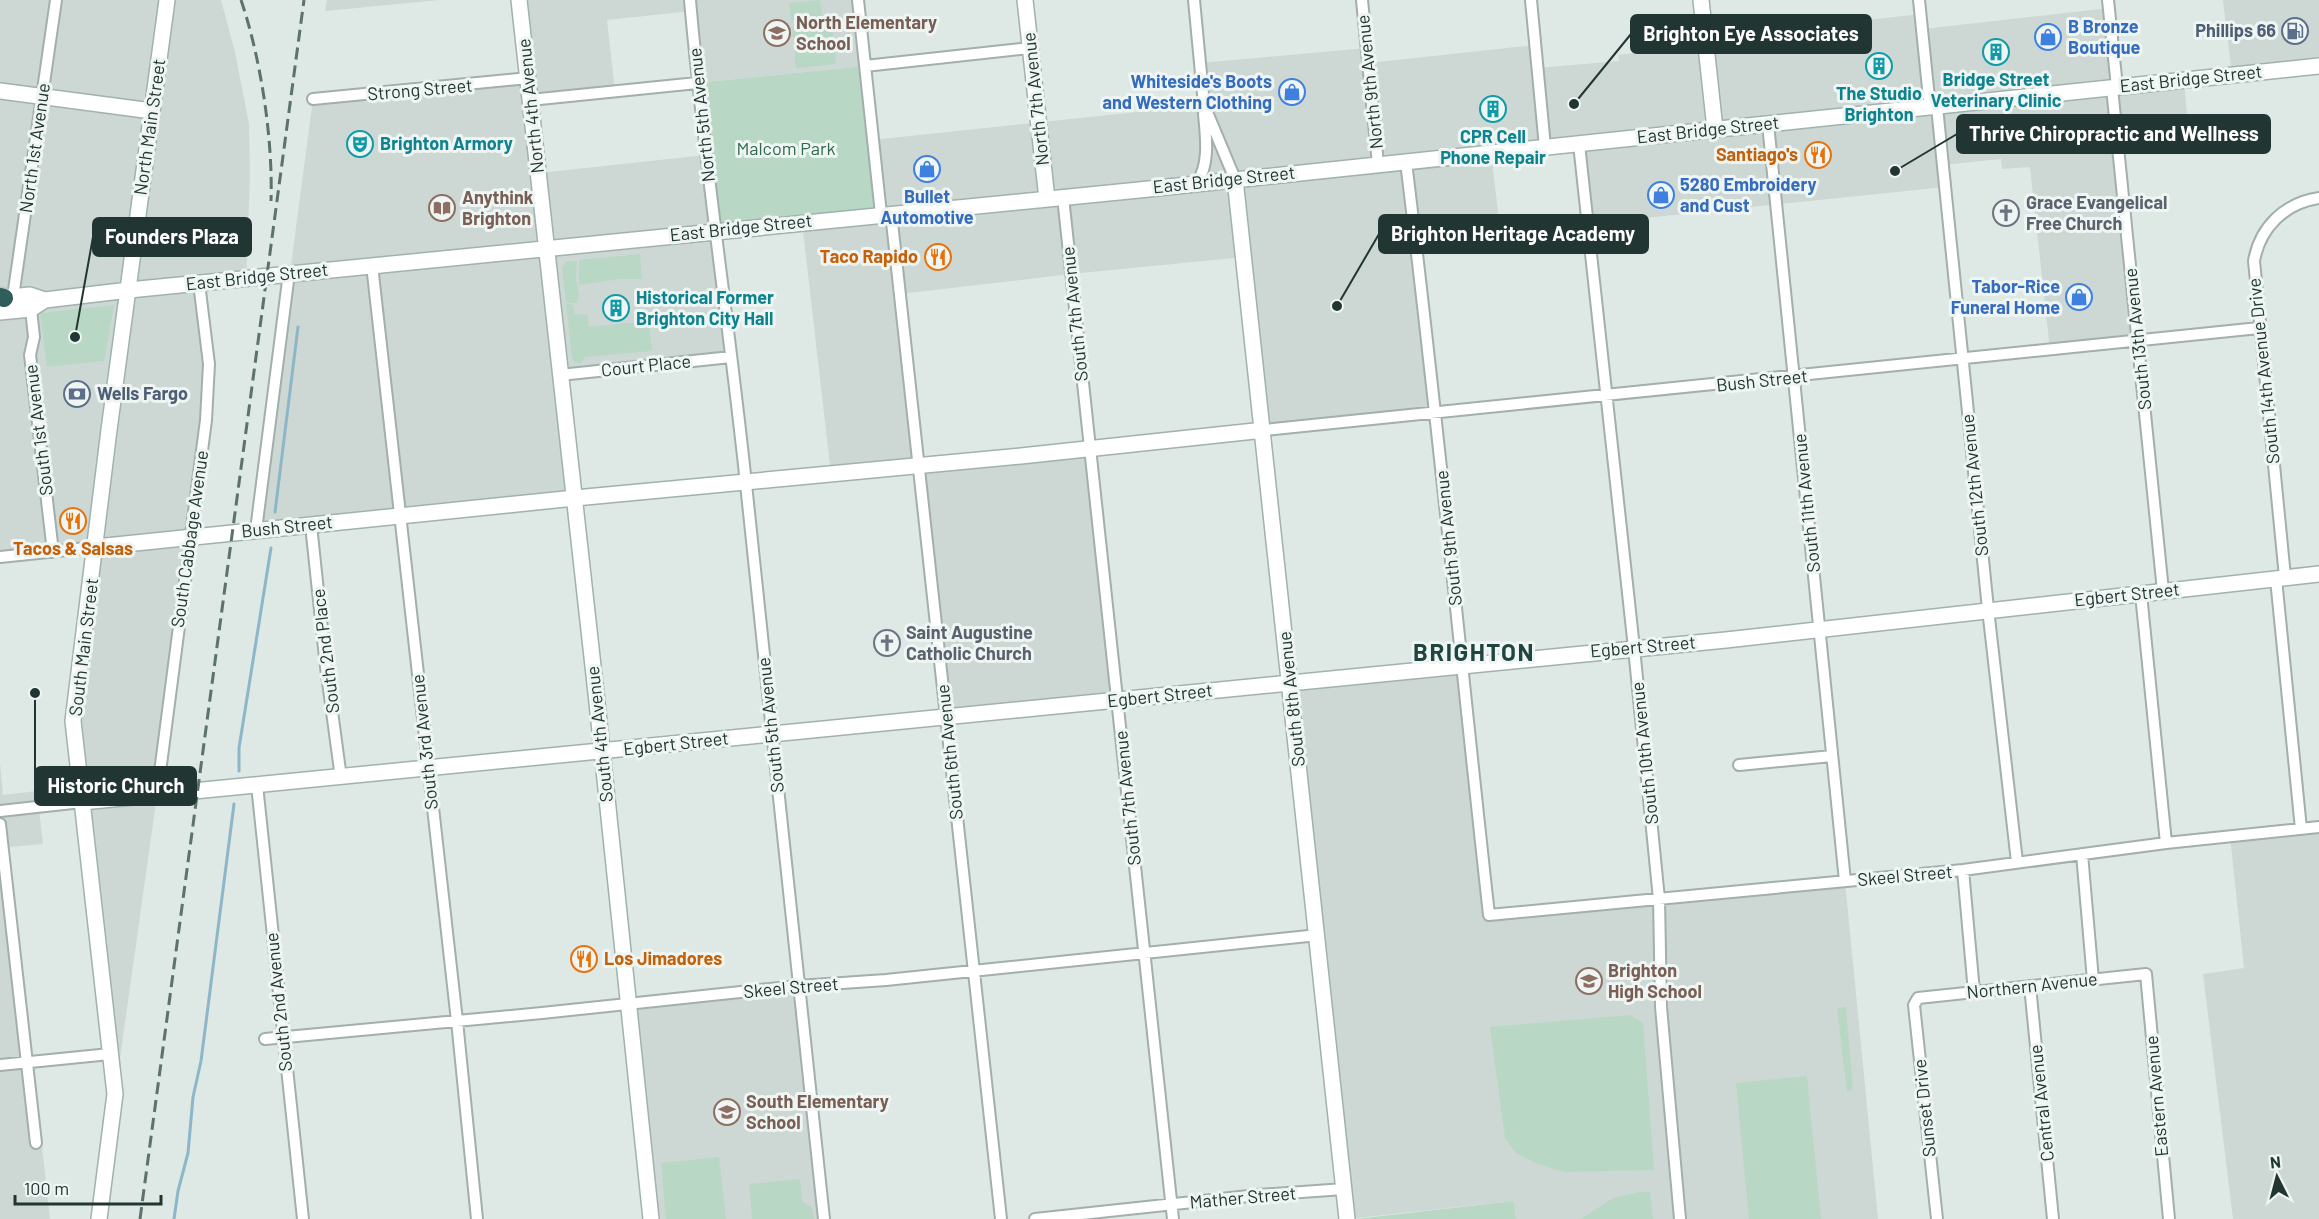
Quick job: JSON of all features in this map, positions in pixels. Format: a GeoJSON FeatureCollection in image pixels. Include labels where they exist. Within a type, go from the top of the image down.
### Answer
{"type":"FeatureCollection","features":[{"type":"Feature","properties":{"kind":"street","name":"North 1st Avenue"},"geometry":{"type":"LineString","coordinates":[[3,300],[42,97],[56,0]]}},
{"type":"Feature","properties":{"kind":"street","name":"North Main Street"},"geometry":{"type":"LineString","coordinates":[[129,290],[167,0]]}},
{"type":"Feature","properties":{"kind":"street","name":"North 4th Avenue"},"geometry":{"type":"LineString","coordinates":[[519,0],[547,248]]}},
{"type":"Feature","properties":{"kind":"street","name":"North 5th Avenue"},"geometry":{"type":"LineString","coordinates":[[690,0],[716,231]]}},
{"type":"Feature","properties":{"kind":"street","name":"South 6th Avenue"},"geometry":{"type":"LineString","coordinates":[[858,0],[918,465],[1001,1219]]}},
{"type":"Feature","properties":{"kind":"street","name":"North 7th Avenue"},"geometry":{"type":"LineString","coordinates":[[1025,0],[1047,199]]}},
{"type":"Feature","properties":{"kind":"street"},"geometry":{"type":"LineString","coordinates":[[1194,0],[1204,105],[1206,163],[1204,172],[1197,183]]}},
{"type":"Feature","properties":{"kind":"street","name":"North 9th Avenue"},"geometry":{"type":"LineString","coordinates":[[1362,0],[1378,164]]}},
{"type":"Feature","properties":{"kind":"street"},"geometry":{"type":"LineString","coordinates":[[1531,0],[1545,147]]}},
{"type":"Feature","properties":{"kind":"street"},"geometry":{"type":"LineString","coordinates":[[1701,0],[1714,129]]}},
{"type":"Feature","properties":{"kind":"street","name":"South 12th Avenue"},"geometry":{"type":"LineString","coordinates":[[1919,0],[1934,107],[1963,360],[2017,862]]}},
{"type":"Feature","properties":{"kind":"street","name":"South 13th Avenue"},"geometry":{"type":"LineString","coordinates":[[2108,0],[2114,88],[2163,591]]}},
{"type":"Feature","properties":{"kind":"street"},"geometry":{"type":"LineString","coordinates":[[865,66],[1030,48]]}},
{"type":"Feature","properties":{"kind":"street","name":"East Bridge Street"},"geometry":{"type":"LineString","coordinates":[[45,300],[289,273],[1407,162],[2319,66]]}},
{"type":"Feature","properties":{"kind":"street","name":"Strong Street"},"geometry":{"type":"LineString","coordinates":[[313,99],[528,78]]}},
{"type":"Feature","properties":{"kind":"street"},"geometry":{"type":"LineString","coordinates":[[530,100],[698,83]]}},
{"type":"Feature","properties":{"kind":"street"},"geometry":{"type":"LineString","coordinates":[[0,91],[152,111]]}},
{"type":"Feature","properties":{"kind":"street"},"geometry":{"type":"LineString","coordinates":[[1204,105],[1235,179]]}},
{"type":"Feature","properties":{"kind":"street","name":"South 11th Avenue"},"geometry":{"type":"LineString","coordinates":[[1768,124],[1845,881]]}},
{"type":"Feature","properties":{"kind":"street","name":"South 10th Avenue"},"geometry":{"type":"LineString","coordinates":[[1579,144],[1659,899],[1661,1007],[1680,1219]]}},
{"type":"Feature","properties":{"kind":"street","name":"South 9th Avenue"},"geometry":{"type":"LineString","coordinates":[[1407,162],[1437,413],[1461,665],[1489,915]]}},
{"type":"Feature","properties":{"kind":"street","name":"South 8th Avenue"},"geometry":{"type":"LineString","coordinates":[[1235,179],[1264,430],[1347,1219]]}},
{"type":"Feature","properties":{"kind":"street","name":"South 7th Avenue"},"geometry":{"type":"LineString","coordinates":[[1063,197],[1173,1219]]}},
{"type":"Feature","properties":{"kind":"street","name":"South 14th Avenue Drive"},"geometry":{"type":"LineString","coordinates":[[2301,829],[2254,261],[2260,240],[2269,226],[2284,211],[2300,202],[2319,198]]}},
{"type":"Feature","properties":{"kind":"street","name":"South 5th Avenue"},"geometry":{"type":"LineString","coordinates":[[716,231],[746,482],[824,1219]]}},
{"type":"Feature","properties":{"kind":"street","name":"South 4th Avenue"},"geometry":{"type":"LineString","coordinates":[[547,248],[603,752],[627,1004],[651,1219]]}},
{"type":"Feature","properties":{"kind":"street","name":"South 3rd Avenue"},"geometry":{"type":"LineString","coordinates":[[372,265],[477,1219]]}},
{"type":"Feature","properties":{"kind":"street"},"geometry":{"type":"LineString","coordinates":[[256,530],[289,273]]}},
{"type":"Feature","properties":{"kind":"street","name":"South Cabbage Avenue"},"geometry":{"type":"LineString","coordinates":[[157,795],[206,420],[209,364],[199,283]]}},
{"type":"Feature","properties":{"kind":"street","name":"South Main Street"},"geometry":{"type":"LineString","coordinates":[[99,1219],[115,1094],[74,721],[109,430],[129,290]]}},
{"type":"Feature","properties":{"kind":"street"},"geometry":{"type":"LineString","coordinates":[[3,300],[30,295],[45,300]]}},
{"type":"Feature","properties":{"kind":"street"},"geometry":{"type":"LineString","coordinates":[[3,300],[31,309],[45,300]]}},
{"type":"Feature","properties":{"kind":"street","name":"South 1st Avenue"},"geometry":{"type":"LineString","coordinates":[[31,309],[34,337],[30,355],[53,552]]}},
{"type":"Feature","properties":{"kind":"street","name":"Bush Street"},"geometry":{"type":"LineString","coordinates":[[0,557],[1795,378],[2259,328]]}},
{"type":"Feature","properties":{"kind":"street","name":"Court Place"},"geometry":{"type":"LineString","coordinates":[[560,375],[731,357]]}},
{"type":"Feature","properties":{"kind":"street","name":"South 2nd Place"},"geometry":{"type":"LineString","coordinates":[[311,525],[326,667],[341,778]]}},
{"type":"Feature","properties":{"kind":"street","name":"Egbert Street"},"geometry":{"type":"LineString","coordinates":[[0,811],[1634,648],[2319,574]]}},
{"type":"Feature","properties":{"kind":"street"},"geometry":{"type":"LineString","coordinates":[[2141,594],[2166,843]]}},
{"type":"Feature","properties":{"kind":"street"},"geometry":{"type":"LineString","coordinates":[[1739,765],[1832,756]]}},
{"type":"Feature","properties":{"kind":"street","name":"South 2nd Avenue"},"geometry":{"type":"LineString","coordinates":[[257,785],[303,1219]]}},
{"type":"Feature","properties":{"kind":"street"},"geometry":{"type":"LineString","coordinates":[[0,824],[36,1143]]}},
{"type":"Feature","properties":{"kind":"street","name":"Skeel Street"},"geometry":{"type":"LineString","coordinates":[[1489,915],[1963,870],[2166,843],[2319,827]]}},
{"type":"Feature","properties":{"kind":"street"},"geometry":{"type":"LineString","coordinates":[[2082,854],[2093,980]]}},
{"type":"Feature","properties":{"kind":"street"},"geometry":{"type":"LineString","coordinates":[[1963,870],[1974,992]]}},
{"type":"Feature","properties":{"kind":"street","name":"Skeel Street"},"geometry":{"type":"LineString","coordinates":[[265,1039],[798,986],[975,971],[1318,935]]}},
{"type":"Feature","properties":{"kind":"street","name":"Northern Avenue"},"geometry":{"type":"LineString","coordinates":[[1918,998],[2146,974]]}},
{"type":"Feature","properties":{"kind":"street","name":"Eastern Avenue"},"geometry":{"type":"LineString","coordinates":[[2146,974],[2169,1219]]}},
{"type":"Feature","properties":{"kind":"street","name":"Central Avenue"},"geometry":{"type":"LineString","coordinates":[[2030,986],[2053,1219]]}},
{"type":"Feature","properties":{"kind":"street","name":"Sunset Drive"},"geometry":{"type":"LineString","coordinates":[[1918,998],[1914,1005],[1937,1219]]}},
{"type":"Feature","properties":{"kind":"street"},"geometry":{"type":"LineString","coordinates":[[0,1065],[110,1054]]}},
{"type":"Feature","properties":{"kind":"street","name":"Mather Street"},"geometry":{"type":"LineString","coordinates":[[1035,1219],[1258,1195],[1344,1190]]}},
{"type":"Feature","properties":{"kind":"shaded area"},"geometry":{"type":"Polygon","coordinates":[[[0,0],[221,0],[235,52],[249,124],[250,176],[246,278],[200,283],[209,364],[157,795],[115,1094],[73,721],[96,547],[0,557],[0,0]]]}},
{"type":"Feature","properties":{"kind":"shaded area"},"geometry":{"type":"Polygon","coordinates":[[[327,0],[440,0],[325,11],[327,0]]]}},
{"type":"Feature","properties":{"kind":"shaded area"},"geometry":{"type":"Polygon","coordinates":[[[519,0],[858,0],[865,66],[697,83],[691,11],[607,20],[615,92],[530,101],[539,173],[706,155],[731,357],[561,375],[575,498],[256,530],[313,99],[527,78],[519,0]]]}},
{"type":"Feature","properties":{"kind":"shaded area"},"geometry":{"type":"Polygon","coordinates":[[[2223,0],[2319,0],[2319,66],[2232,75],[2223,0]]]}},
{"type":"Feature","properties":{"kind":"shaded area"},"geometry":{"type":"Polygon","coordinates":[[[2109,8],[2117,87],[2184,80],[2189,141],[2118,147],[2138,341],[2050,350],[2030,167],[2002,169],[2001,159],[1943,165],[1945,187],[1587,224],[1579,144],[1491,153],[1501,237],[1417,244],[1437,413],[1264,430],[1244,257],[1071,274],[900,294],[918,465],[831,474],[802,222],[872,140],[1203,105],[1200,63],[1366,48],[1368,63],[1535,45],[1538,68],[1619,61],[1618,55],[1705,45],[1705,38],[1921,14],[1923,29],[2109,8]]]}},
{"type":"Feature","properties":{"kind":"shaded area"},"geometry":{"type":"Polygon","coordinates":[[[1090,448],[1117,700],[947,718],[918,465],[1090,448]]]}},
{"type":"Feature","properties":{"kind":"shaded area","name":"Brighton High School"},"geometry":{"type":"Polygon","coordinates":[[[1461,665],[1489,915],[1845,881],[1878,1219],[1516,1219],[1514,1201],[1347,1219],[1290,683],[1461,665]]]}},
{"type":"Feature","properties":{"kind":"shaded area"},"geometry":{"type":"Polygon","coordinates":[[[0,763],[3,795],[37,791],[43,844],[9,847],[50,1219],[0,1219],[0,763]]]}},
{"type":"Feature","properties":{"kind":"shaded area"},"geometry":{"type":"Polygon","coordinates":[[[2319,827],[2319,1219],[2233,1219],[2203,974],[2244,968],[2230,836],[2319,827]]]}},
{"type":"Feature","properties":{"kind":"shaded area","name":"South Elementary School"},"geometry":{"type":"Polygon","coordinates":[[[799,986],[826,1219],[652,1219],[629,1004],[799,986]]]}},
{"type":"Feature","properties":{"kind":"green space"},"geometry":{"type":"Polygon","coordinates":[[[820,0],[823,22],[796,25],[796,20],[791,20],[789,3],[820,0]]]}},
{"type":"Feature","properties":{"kind":"green space"},"geometry":{"type":"Polygon","coordinates":[[[832,24],[836,64],[796,68],[792,28],[832,24]]]}},
{"type":"Feature","properties":{"kind":"green space","name":"Malcom Park"},"geometry":{"type":"Polygon","coordinates":[[[865,66],[881,214],[715,231],[697,83],[865,66]]]}},
{"type":"Feature","properties":{"kind":"green space"},"geometry":{"type":"Polygon","coordinates":[[[640,254],[642,279],[620,279],[579,285],[579,260],[640,254]]]}},
{"type":"Feature","properties":{"kind":"green space"},"geometry":{"type":"Polygon","coordinates":[[[567,261],[577,261],[576,278],[579,296],[577,303],[566,302],[562,267],[567,261]]]}},
{"type":"Feature","properties":{"kind":"green space"},"geometry":{"type":"Polygon","coordinates":[[[566,303],[573,305],[575,314],[588,315],[589,327],[649,321],[652,351],[585,357],[581,363],[575,363],[572,358],[566,303]]]}},
{"type":"Feature","properties":{"kind":"green space"},"geometry":{"type":"Polygon","coordinates":[[[114,305],[104,361],[47,367],[40,313],[114,305]]]}},
{"type":"Feature","properties":{"kind":"green space"},"geometry":{"type":"Polygon","coordinates":[[[1846,1007],[1853,1090],[1847,1091],[1837,1008],[1846,1007]]]}},
{"type":"Feature","properties":{"kind":"green space"},"geometry":{"type":"Polygon","coordinates":[[[1630,1015],[1643,1023],[1654,1170],[1564,1172],[1538,1164],[1516,1153],[1505,1138],[1490,1027],[1630,1015]]]}},
{"type":"Feature","properties":{"kind":"green space"},"geometry":{"type":"Polygon","coordinates":[[[1807,1076],[1821,1219],[1749,1219],[1736,1083],[1807,1076]]]}},
{"type":"Feature","properties":{"kind":"green space"},"geometry":{"type":"Polygon","coordinates":[[[719,1157],[726,1219],[666,1219],[661,1163],[719,1157]]]}},
{"type":"Feature","properties":{"kind":"green space"},"geometry":{"type":"Polygon","coordinates":[[[800,1179],[802,1201],[812,1208],[814,1219],[752,1219],[749,1184],[800,1179]]]}},
{"type":"Feature","properties":{"kind":"green space"},"geometry":{"type":"Polygon","coordinates":[[[1650,1192],[1653,1219],[1581,1219],[1613,1198],[1650,1192]]]}},
{"type":"Feature","properties":{"kind":"green space"},"geometry":{"type":"Polygon","coordinates":[[[1514,1201],[1516,1219],[1356,1219],[1514,1201]]]}},
{"type":"Feature","properties":{"kind":"waterway"},"geometry":{"type":"LineString","coordinates":[[275,512],[298,327]]}},
{"type":"Feature","properties":{"kind":"waterway"},"geometry":{"type":"LineString","coordinates":[[239,771],[239,748],[271,548]]}},
{"type":"Feature","properties":{"kind":"waterway"},"geometry":{"type":"LineString","coordinates":[[174,1219],[178,1191],[188,1153],[193,1097],[201,1061],[234,804]]}},
{"type":"Feature","properties":{"kind":"railway"},"geometry":{"type":"LineString","coordinates":[[241,0],[260,73],[264,99],[270,152],[271,201]]}},
{"type":"Feature","properties":{"kind":"railway"},"geometry":{"type":"LineString","coordinates":[[140,1219],[304,0]]}},
{"type":"Feature","properties":{"kind":"place","name":"Phillips 66"},"geometry":{"type":"Point","coordinates":[2295,31]}},
{"type":"Feature","properties":{"kind":"place","name":"North Elementary School"},"geometry":{"type":"Point","coordinates":[777,33]}},
{"type":"Feature","properties":{"kind":"place","name":"B Bronze Boutique"},"geometry":{"type":"Point","coordinates":[2048,37]}},
{"type":"Feature","properties":{"kind":"place","name":"Bridge Street Veterinary Clinic"},"geometry":{"type":"Point","coordinates":[1996,52]}},
{"type":"Feature","properties":{"kind":"place","name":"The Studio Brighton"},"geometry":{"type":"Point","coordinates":[1879,66]}},
{"type":"Feature","properties":{"kind":"place","name":"Whiteside's Boots and Western Clothing"},"geometry":{"type":"Point","coordinates":[1292,92]}},
{"type":"Feature","properties":{"kind":"place","name":"Brighton Eye Associates"},"geometry":{"type":"Point","coordinates":[1574,104]}},
{"type":"Feature","properties":{"kind":"place","name":"CPR Cell Phone Repair"},"geometry":{"type":"Point","coordinates":[1493,109]}},
{"type":"Feature","properties":{"kind":"place","name":"Brighton Armory"},"geometry":{"type":"Point","coordinates":[360,144]}},
{"type":"Feature","properties":{"kind":"place","name":"Santiago's"},"geometry":{"type":"Point","coordinates":[1818,155]}},
{"type":"Feature","properties":{"kind":"place","name":"Bullet Automotive"},"geometry":{"type":"Point","coordinates":[927,169]}},
{"type":"Feature","properties":{"kind":"place","name":"Thrive Chiropractic and Wellness"},"geometry":{"type":"Point","coordinates":[1895,171]}},
{"type":"Feature","properties":{"kind":"place","name":"5280 Embroidery and Cust"},"geometry":{"type":"Point","coordinates":[1661,195]}},
{"type":"Feature","properties":{"kind":"place","name":"Anythink Brighton"},"geometry":{"type":"Point","coordinates":[442,208]}},
{"type":"Feature","properties":{"kind":"place","name":"Grace Evangelical Free Church"},"geometry":{"type":"Point","coordinates":[2006,213]}},
{"type":"Feature","properties":{"kind":"place","name":"Taco Rapido"},"geometry":{"type":"Point","coordinates":[938,257]}},
{"type":"Feature","properties":{"kind":"place","name":"Tabor-Rice Funeral Home"},"geometry":{"type":"Point","coordinates":[2079,297]}},
{"type":"Feature","properties":{"kind":"place","name":"Brighton Heritage Academy"},"geometry":{"type":"Point","coordinates":[1337,306]}},
{"type":"Feature","properties":{"kind":"place","name":"Historical Former Brighton City Hall"},"geometry":{"type":"Point","coordinates":[616,308]}},
{"type":"Feature","properties":{"kind":"place","name":"Founders Plaza"},"geometry":{"type":"Point","coordinates":[75,337]}},
{"type":"Feature","properties":{"kind":"place","name":"Wells Fargo"},"geometry":{"type":"Point","coordinates":[77,394]}},
{"type":"Feature","properties":{"kind":"place","name":"Tacos & Salsas"},"geometry":{"type":"Point","coordinates":[73,521]}},
{"type":"Feature","properties":{"kind":"place","name":"Saint Augustine Catholic Church"},"geometry":{"type":"Point","coordinates":[887,643]}},
{"type":"Feature","properties":{"kind":"place","name":"Historic Church"},"geometry":{"type":"Point","coordinates":[35,693]}},
{"type":"Feature","properties":{"kind":"place","name":"Los Jimadores"},"geometry":{"type":"Point","coordinates":[584,959]}},
{"type":"Feature","properties":{"kind":"place","name":"Brighton High School"},"geometry":{"type":"Point","coordinates":[1589,981]}},
{"type":"Feature","properties":{"kind":"place","name":"South Elementary School"},"geometry":{"type":"Point","coordinates":[727,1112]}},
{"type":"Feature","properties":{"kind":"district","name":"BRIGHTON"},"geometry":{"type":"Point","coordinates":[1474,653]}}]}
